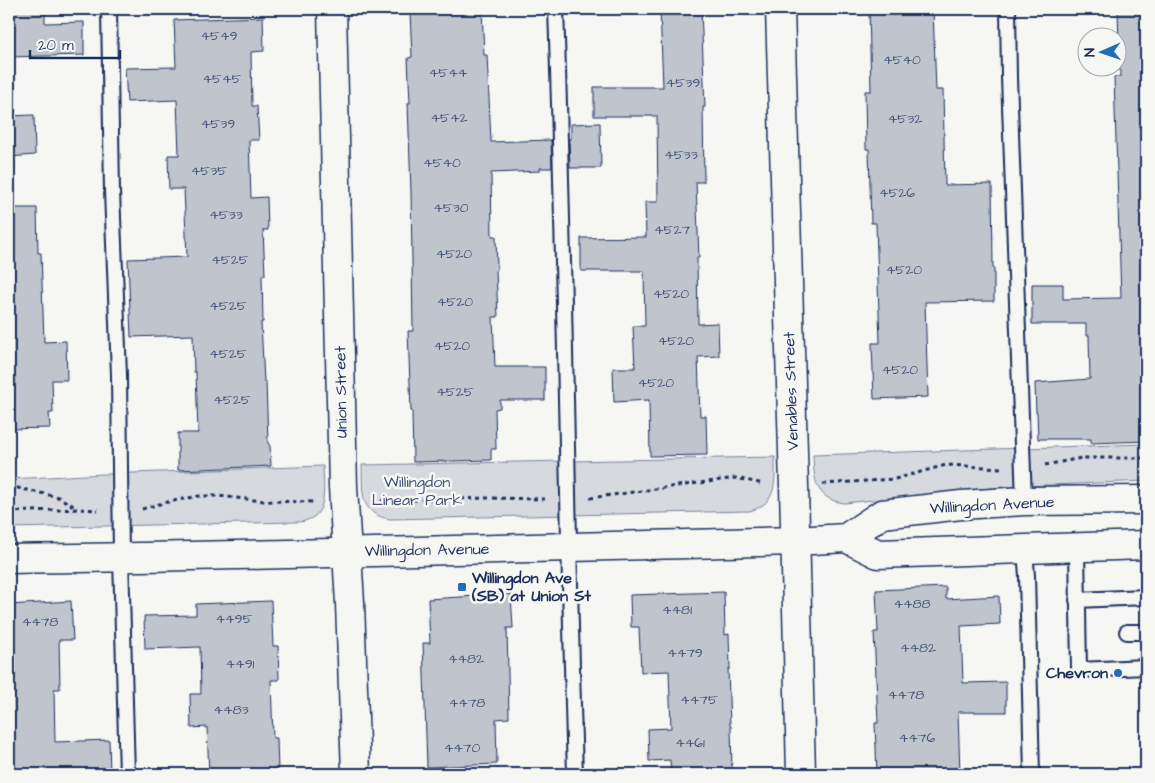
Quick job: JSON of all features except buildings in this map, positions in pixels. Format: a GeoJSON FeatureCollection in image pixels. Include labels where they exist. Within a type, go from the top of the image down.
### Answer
{"type":"FeatureCollection","features":[{"type":"Feature","properties":{"kind":"street","name":"Union Street"},"geometry":{"type":"LineString","coordinates":[[332,9],[344,487],[356,774]]}},
{"type":"Feature","properties":{"kind":"street","name":"Venables Street"},"geometry":{"type":"LineString","coordinates":[[780,9],[801,774]]}},
{"type":"Feature","properties":{"kind":"street","name":"Willingdon Avenue"},"geometry":{"type":"LineString","coordinates":[[846,538],[882,514],[961,505],[1024,501],[1146,500]]}},
{"type":"Feature","properties":{"kind":"street","name":"Willingdon Avenue"},"geometry":{"type":"LineString","coordinates":[[9,559],[569,547],[846,538],[878,554],[1146,545]]}},
{"type":"Feature","properties":{"kind":"lane"},"geometry":{"type":"LineString","coordinates":[[109,9],[127,774]]}},
{"type":"Feature","properties":{"kind":"lane"},"geometry":{"type":"LineString","coordinates":[[556,9],[561,146],[575,774]]}},
{"type":"Feature","properties":{"kind":"lane"},"geometry":{"type":"LineString","coordinates":[[1008,9],[1024,501]]}},
{"type":"Feature","properties":{"kind":"lane"},"geometry":{"type":"LineString","coordinates":[[1077,548],[1077,600],[1084,634],[1079,670],[1146,667]]}},
{"type":"Feature","properties":{"kind":"lane"},"geometry":{"type":"LineString","coordinates":[[1025,549],[1032,774]]}},
{"type":"Feature","properties":{"kind":"lane"},"geometry":{"type":"LineString","coordinates":[[1077,600],[1146,597]]}},
{"type":"Feature","properties":{"kind":"lane"},"geometry":{"type":"LineString","coordinates":[[1127,632],[1146,632]]}},
{"type":"Feature","properties":{"kind":"path"},"geometry":{"type":"LineString","coordinates":[[816,484],[895,479],[946,465],[1008,469],[1042,466],[1082,458],[1146,458]]}},
{"type":"Feature","properties":{"kind":"path"},"geometry":{"type":"LineString","coordinates":[[9,486],[58,497],[78,509]]}},
{"type":"Feature","properties":{"kind":"path"},"geometry":{"type":"LineString","coordinates":[[9,512],[145,509],[199,496],[264,501],[324,501]]}},
{"type":"Feature","properties":{"kind":"green space"},"geometry":{"type":"Polygon","coordinates":[[[1146,444],[1146,481],[1002,487],[844,503],[827,497],[818,487],[814,472],[813,455],[1146,444]]]}},
{"type":"Feature","properties":{"kind":"green space","name":"Willingdon Linear Park"},"geometry":{"type":"Polygon","coordinates":[[[775,457],[774,483],[770,497],[766,503],[750,511],[390,519],[372,512],[367,507],[363,492],[362,465],[775,457]]]}},
{"type":"Feature","properties":{"kind":"green space","name":"Willingdon Linear Park"},"geometry":{"type":"Polygon","coordinates":[[[323,466],[324,489],[322,505],[314,517],[303,522],[9,528],[9,479],[323,466]]]}},
{"type":"Feature","properties":{"kind":"place","name":"Willingdon Ave (SB) at Union St"},"geometry":{"type":"Point","coordinates":[462,587]}},
{"type":"Feature","properties":{"kind":"place","name":"Chevron"},"geometry":{"type":"Point","coordinates":[1118,673]}}]}
